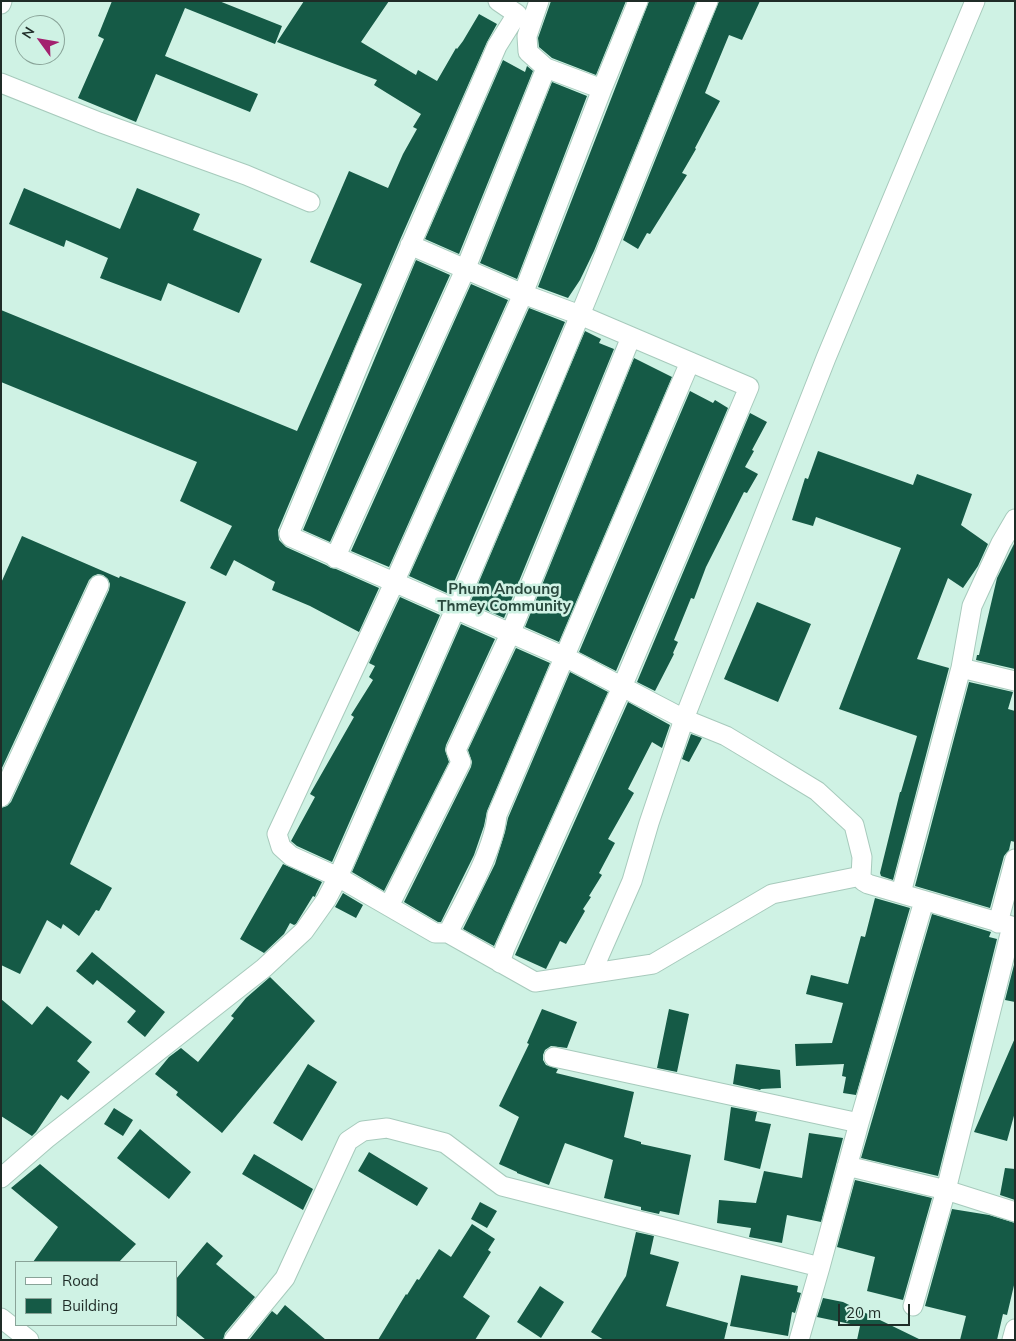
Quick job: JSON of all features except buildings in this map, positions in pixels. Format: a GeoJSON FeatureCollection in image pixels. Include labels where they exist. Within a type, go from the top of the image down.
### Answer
{"type":"FeatureCollection","features":[{"type":"Feature","properties":{"kind":"street"},"geometry":{"type":"LineString","coordinates":[[498,1],[524,17],[528,52],[546,68],[602,89]]}},
{"type":"Feature","properties":{"kind":"street"},"geometry":{"type":"LineString","coordinates":[[539,1],[497,46],[410,245],[289,534],[291,537],[335,558],[565,657],[684,719],[726,736],[817,791],[854,825],[862,857],[861,876],[863,881],[1008,925]]}},
{"type":"Feature","properties":{"kind":"street"},"geometry":{"type":"LineString","coordinates":[[638,1],[523,294],[394,583],[278,834],[281,847],[291,856],[338,877],[435,933],[448,933],[535,982],[652,964],[772,894],[861,876]]}},
{"type":"Feature","properties":{"kind":"street"},"geometry":{"type":"LineString","coordinates":[[1,1178],[46,1139],[264,968],[304,931],[326,900],[338,877],[455,609],[580,316],[658,118],[708,1]]}},
{"type":"Feature","properties":{"kind":"street"},"geometry":{"type":"LineString","coordinates":[[592,972],[632,881],[649,822],[684,719],[826,358],[975,1]]}},
{"type":"Feature","properties":{"kind":"street"},"geometry":{"type":"LineString","coordinates":[[335,558],[465,270],[546,68]]}},
{"type":"Feature","properties":{"kind":"street"},"geometry":{"type":"LineString","coordinates":[[1,83],[90,119],[246,174],[310,202]]}},
{"type":"Feature","properties":{"kind":"street"},"geometry":{"type":"LineString","coordinates":[[410,245],[465,270],[631,337],[748,387],[622,687],[500,963]]}},
{"type":"Feature","properties":{"kind":"street"},"geometry":{"type":"LineString","coordinates":[[389,906],[461,762],[456,750],[510,632],[631,337]]}},
{"type":"Feature","properties":{"kind":"street"},"geometry":{"type":"LineString","coordinates":[[448,933],[477,874],[496,826],[496,815],[690,362]]}},
{"type":"Feature","properties":{"kind":"street"},"geometry":{"type":"LineString","coordinates":[[901,893],[961,668],[972,606],[1001,543],[1015,520]]}},
{"type":"Feature","properties":{"kind":"street"},"geometry":{"type":"LineString","coordinates":[[1,797],[99,584]]}},
{"type":"Feature","properties":{"kind":"street"},"geometry":{"type":"LineString","coordinates":[[961,668],[1015,681]]}},
{"type":"Feature","properties":{"kind":"street"},"geometry":{"type":"LineString","coordinates":[[913,1306],[946,1190],[1008,925],[1015,859]]}},
{"type":"Feature","properties":{"kind":"street"},"geometry":{"type":"LineString","coordinates":[[799,1340],[859,1122],[924,901]]}},
{"type":"Feature","properties":{"kind":"street"},"geometry":{"type":"LineString","coordinates":[[554,1057],[859,1122]]}},
{"type":"Feature","properties":{"kind":"street"},"geometry":{"type":"LineString","coordinates":[[234,1340],[285,1278],[348,1141],[363,1131],[387,1128],[444,1143],[502,1186],[820,1267]]}},
{"type":"Feature","properties":{"kind":"street"},"geometry":{"type":"LineString","coordinates":[[847,1166],[946,1190],[1015,1212]]}},
{"type":"Feature","properties":{"kind":"street"},"geometry":{"type":"LineString","coordinates":[[1,1318],[29,1340]]}},
{"type":"Feature","properties":{"kind":"street"},"geometry":{"type":"LineString","coordinates":[[1012,1340],[1015,1328]]}},
{"type":"Feature","properties":{"kind":"district","name":"Phum Andoung Thmey Community"},"geometry":{"type":"Point","coordinates":[504,598]}}]}
